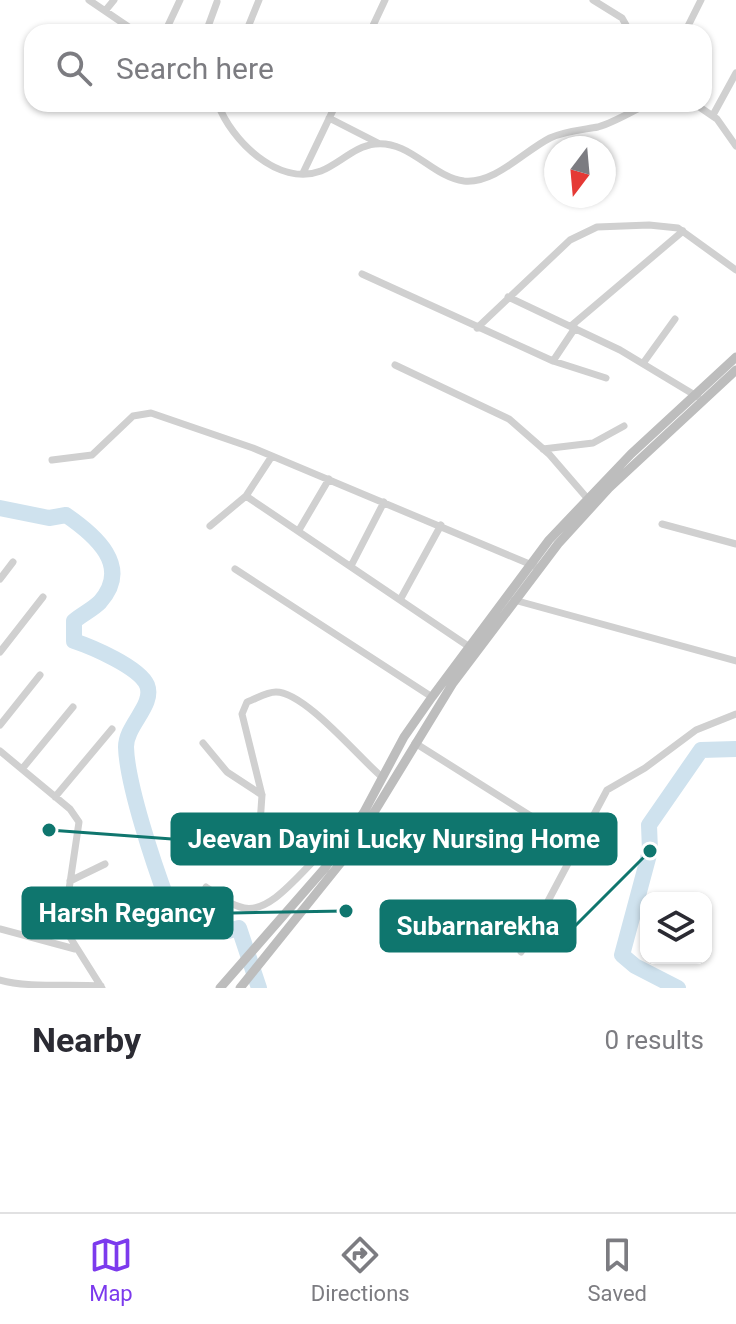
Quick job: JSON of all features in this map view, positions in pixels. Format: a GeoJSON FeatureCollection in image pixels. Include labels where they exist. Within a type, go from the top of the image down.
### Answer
{"type":"FeatureCollection","features":[{"type":"Feature","properties":{"kind":"main road"},"geometry":{"type":"LineString","coordinates":[[220,988],[325,868],[354,829],[432,697],[514,600],[534,566],[736,357]]}},
{"type":"Feature","properties":{"kind":"main road"},"geometry":{"type":"LineString","coordinates":[[240,988],[285,936],[374,817],[473,649],[587,498],[699,398],[736,370]]}},
{"type":"Feature","properties":{"kind":"street"},"geometry":{"type":"LineString","coordinates":[[89,0],[124,24]]}},
{"type":"Feature","properties":{"kind":"street"},"geometry":{"type":"LineString","coordinates":[[105,11],[114,0]]}},
{"type":"Feature","properties":{"kind":"street"},"geometry":{"type":"LineString","coordinates":[[169,24],[180,0]]}},
{"type":"Feature","properties":{"kind":"street"},"geometry":{"type":"LineString","coordinates":[[249,24],[259,0]]}},
{"type":"Feature","properties":{"kind":"street"},"geometry":{"type":"LineString","coordinates":[[374,24],[385,0]]}},
{"type":"Feature","properties":{"kind":"street"},"geometry":{"type":"LineString","coordinates":[[593,0],[607,3],[624,24]]}},
{"type":"Feature","properties":{"kind":"street"},"geometry":{"type":"LineString","coordinates":[[689,24],[701,0]]}},
{"type":"Feature","properties":{"kind":"street"},"geometry":{"type":"LineString","coordinates":[[209,24],[217,2]]}},
{"type":"Feature","properties":{"kind":"street"},"geometry":{"type":"LineString","coordinates":[[713,115],[732,92],[736,73]]}},
{"type":"Feature","properties":{"kind":"street"},"geometry":{"type":"LineString","coordinates":[[221,112],[227,125],[243,144],[272,165],[303,173],[325,169],[378,143]]}},
{"type":"Feature","properties":{"kind":"street"},"geometry":{"type":"LineString","coordinates":[[303,173],[332,112]]}},
{"type":"Feature","properties":{"kind":"street"},"geometry":{"type":"LineString","coordinates":[[329,118],[378,143],[411,153],[457,179],[480,180],[552,138],[600,126],[630,112]]}},
{"type":"Feature","properties":{"kind":"street"},"geometry":{"type":"LineString","coordinates":[[708,112],[736,146]]}},
{"type":"Feature","properties":{"kind":"street"},"geometry":{"type":"LineString","coordinates":[[477,328],[585,231],[610,224],[667,225],[683,231],[736,270]]}},
{"type":"Feature","properties":{"kind":"street"},"geometry":{"type":"LineString","coordinates":[[553,361],[573,327],[683,231]]}},
{"type":"Feature","properties":{"kind":"street"},"geometry":{"type":"LineString","coordinates":[[362,274],[553,361],[606,378]]}},
{"type":"Feature","properties":{"kind":"street"},"geometry":{"type":"LineString","coordinates":[[508,297],[644,362],[699,398]]}},
{"type":"Feature","properties":{"kind":"street"},"geometry":{"type":"LineString","coordinates":[[644,362],[675,319]]}},
{"type":"Feature","properties":{"kind":"street"},"geometry":{"type":"LineString","coordinates":[[395,365],[509,419],[543,449],[587,498]]}},
{"type":"Feature","properties":{"kind":"street"},"geometry":{"type":"LineString","coordinates":[[52,460],[92,455],[140,413],[165,417],[329,479],[534,566]]}},
{"type":"Feature","properties":{"kind":"street"},"geometry":{"type":"LineString","coordinates":[[543,449],[593,443],[624,426]]}},
{"type":"Feature","properties":{"kind":"street"},"geometry":{"type":"LineString","coordinates":[[210,526],[246,496],[272,456]]}},
{"type":"Feature","properties":{"kind":"street"},"geometry":{"type":"LineString","coordinates":[[299,530],[329,479]]}},
{"type":"Feature","properties":{"kind":"street"},"geometry":{"type":"LineString","coordinates":[[246,496],[473,649]]}},
{"type":"Feature","properties":{"kind":"street"},"geometry":{"type":"LineString","coordinates":[[351,566],[384,502]]}},
{"type":"Feature","properties":{"kind":"street"},"geometry":{"type":"LineString","coordinates":[[662,524],[736,544]]}},
{"type":"Feature","properties":{"kind":"street"},"geometry":{"type":"LineString","coordinates":[[400,600],[441,525]]}},
{"type":"Feature","properties":{"kind":"street"},"geometry":{"type":"LineString","coordinates":[[0,579],[13,562]]}},
{"type":"Feature","properties":{"kind":"street"},"geometry":{"type":"LineString","coordinates":[[235,569],[432,697]]}},
{"type":"Feature","properties":{"kind":"street"},"geometry":{"type":"LineString","coordinates":[[0,652],[43,597]]}},
{"type":"Feature","properties":{"kind":"street"},"geometry":{"type":"LineString","coordinates":[[514,600],[736,661]]}},
{"type":"Feature","properties":{"kind":"street"},"geometry":{"type":"LineString","coordinates":[[0,725],[40,675]]}},
{"type":"Feature","properties":{"kind":"street"},"geometry":{"type":"LineString","coordinates":[[259,838],[262,795],[241,710],[247,702],[272,692],[286,694],[310,708],[382,777]]}},
{"type":"Feature","properties":{"kind":"street"},"geometry":{"type":"LineString","coordinates":[[22,769],[73,707]]}},
{"type":"Feature","properties":{"kind":"street"},"geometry":{"type":"LineString","coordinates":[[521,952],[612,785],[645,768],[696,730],[736,714]]}},
{"type":"Feature","properties":{"kind":"street"},"geometry":{"type":"LineString","coordinates":[[55,797],[112,729]]}},
{"type":"Feature","properties":{"kind":"street"},"geometry":{"type":"LineString","coordinates":[[203,743],[227,772],[262,795]]}},
{"type":"Feature","properties":{"kind":"street"},"geometry":{"type":"LineString","coordinates":[[415,743],[577,845]]}},
{"type":"Feature","properties":{"kind":"street"},"geometry":{"type":"LineString","coordinates":[[0,751],[55,797],[79,822],[67,924],[75,949],[102,987]]}},
{"type":"Feature","properties":{"kind":"street"},"geometry":{"type":"LineString","coordinates":[[206,887],[239,906],[263,907],[277,899],[331,840],[374,817]]}},
{"type":"Feature","properties":{"kind":"street"},"geometry":{"type":"LineString","coordinates":[[70,881],[105,864]]}},
{"type":"Feature","properties":{"kind":"street"},"geometry":{"type":"LineString","coordinates":[[67,924],[123,895]]}},
{"type":"Feature","properties":{"kind":"street"},"geometry":{"type":"LineString","coordinates":[[0,929],[75,949]]}},
{"type":"Feature","properties":{"kind":"street"},"geometry":{"type":"LineString","coordinates":[[0,980],[21,985],[102,987]]}},
{"type":"Feature","properties":{"kind":"waterway"},"geometry":{"type":"LineString","coordinates":[[0,508],[49,518],[66,515],[88,532],[106,552],[112,576],[109,589],[100,602],[74,621],[74,641],[135,671],[147,685],[147,700],[130,731],[126,747],[142,824],[168,902],[185,919],[228,931],[239,928],[259,988]]}},
{"type":"Feature","properties":{"kind":"waterway"},"geometry":{"type":"LineString","coordinates":[[678,988],[635,966],[622,955],[650,851],[649,825],[701,750],[736,749]]}},
{"type":"Feature","properties":{"kind":"place","name":"Jeevan Dayini Lucky Nursing Home"},"geometry":{"type":"Point","coordinates":[49,830]}},
{"type":"Feature","properties":{"kind":"place","name":"Subarnarekha"},"geometry":{"type":"Point","coordinates":[650,851]}},
{"type":"Feature","properties":{"kind":"place","name":"Harsh Regancy"},"geometry":{"type":"Point","coordinates":[346,911]}}]}
